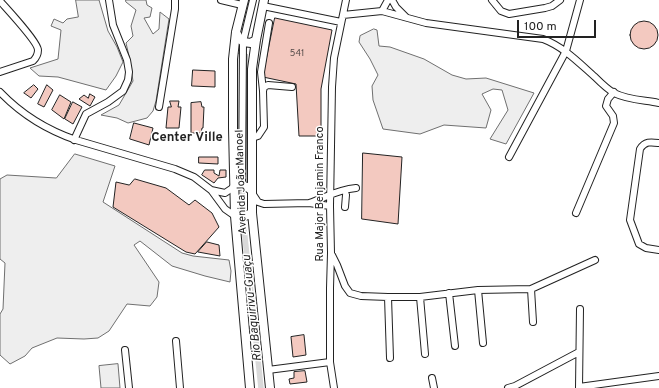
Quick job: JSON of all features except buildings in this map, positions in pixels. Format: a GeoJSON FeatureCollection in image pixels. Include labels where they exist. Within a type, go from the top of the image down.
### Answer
{"type":"FeatureCollection","features":[{"type":"Feature","properties":{"kind":"main road","name":"Avenida João Manoel"},"geometry":{"type":"LineString","coordinates":[[242,2],[236,32],[232,74],[238,186],[235,216],[250,388]]}},
{"type":"Feature","properties":{"kind":"main road","name":"Avenida João Manoel"},"geometry":{"type":"LineString","coordinates":[[264,3],[256,40],[252,69],[251,190],[252,213],[270,388]]}},
{"type":"Feature","properties":{"kind":"main road"},"geometry":{"type":"LineString","coordinates":[[236,32],[243,42],[251,43],[256,40]]}},
{"type":"Feature","properties":{"kind":"main road"},"geometry":{"type":"LineString","coordinates":[[238,186],[247,186],[251,190]]}},
{"type":"Feature","properties":{"kind":"main road"},"geometry":{"type":"LineString","coordinates":[[235,216],[242,217],[252,213]]}},
{"type":"Feature","properties":{"kind":"street"},"geometry":{"type":"LineString","coordinates":[[74,140],[86,114],[108,102],[122,91],[128,80],[129,72],[127,60],[113,25],[109,0]]}},
{"type":"Feature","properties":{"kind":"street"},"geometry":{"type":"LineString","coordinates":[[159,107],[175,9],[175,0]]}},
{"type":"Feature","properties":{"kind":"street"},"geometry":{"type":"LineString","coordinates":[[175,9],[179,0]]}},
{"type":"Feature","properties":{"kind":"street"},"geometry":{"type":"LineString","coordinates":[[221,0],[242,2]]}},
{"type":"Feature","properties":{"kind":"street"},"geometry":{"type":"LineString","coordinates":[[211,190],[219,193],[225,193],[238,186],[243,42],[253,0]]}},
{"type":"Feature","properties":{"kind":"street","name":"Rua Major Benjamin Franco"},"geometry":{"type":"LineString","coordinates":[[334,388],[330,362],[330,288],[332,253],[330,206],[333,73],[346,0]]}},
{"type":"Feature","properties":{"kind":"street"},"geometry":{"type":"LineString","coordinates":[[382,11],[388,0]]}},
{"type":"Feature","properties":{"kind":"street"},"geometry":{"type":"LineString","coordinates":[[392,0],[396,7],[408,18]]}},
{"type":"Feature","properties":{"kind":"street"},"geometry":{"type":"LineString","coordinates":[[492,0],[501,11],[509,14],[545,8],[552,6],[559,0]]}},
{"type":"Feature","properties":{"kind":"street"},"geometry":{"type":"LineString","coordinates":[[509,157],[566,51],[580,0]]}},
{"type":"Feature","properties":{"kind":"street"},"geometry":{"type":"LineString","coordinates":[[0,1],[27,33],[38,48],[38,52],[33,61],[0,72]]}},
{"type":"Feature","properties":{"kind":"street"},"geometry":{"type":"LineString","coordinates":[[264,3],[342,22]]}},
{"type":"Feature","properties":{"kind":"street"},"geometry":{"type":"LineString","coordinates":[[343,15],[382,11],[426,23],[537,38],[555,44],[566,51],[606,87],[614,92],[630,98],[659,103]]}},
{"type":"Feature","properties":{"kind":"street"},"geometry":{"type":"LineString","coordinates":[[252,138],[258,136],[264,127],[261,72],[269,23]]}},
{"type":"Feature","properties":{"kind":"street"},"geometry":{"type":"LineString","coordinates":[[263,91],[264,87],[268,85],[292,88]]}},
{"type":"Feature","properties":{"kind":"street"},"geometry":{"type":"LineString","coordinates":[[0,92],[31,119],[74,140],[175,169],[194,177],[211,190],[225,209],[235,216]]}},
{"type":"Feature","properties":{"kind":"street"},"geometry":{"type":"LineString","coordinates":[[576,213],[614,123],[613,116],[606,106],[608,99],[614,92]]}},
{"type":"Feature","properties":{"kind":"street"},"geometry":{"type":"LineString","coordinates":[[659,143],[646,142],[640,149],[630,220],[640,244],[646,248],[659,250]]}},
{"type":"Feature","properties":{"kind":"street"},"geometry":{"type":"LineString","coordinates":[[309,203],[340,190],[356,188]]}},
{"type":"Feature","properties":{"kind":"street"},"geometry":{"type":"LineString","coordinates":[[251,190],[256,200],[264,204],[309,203],[330,206]]}},
{"type":"Feature","properties":{"kind":"street"},"geometry":{"type":"LineString","coordinates":[[345,207],[346,194]]}},
{"type":"Feature","properties":{"kind":"street"},"geometry":{"type":"LineString","coordinates":[[252,213],[264,204]]}},
{"type":"Feature","properties":{"kind":"street"},"geometry":{"type":"LineString","coordinates":[[332,253],[345,286],[350,293],[361,296],[388,297],[420,297],[478,290],[531,289],[595,260]]}},
{"type":"Feature","properties":{"kind":"street"},"geometry":{"type":"LineString","coordinates":[[531,289],[533,322]]}},
{"type":"Feature","properties":{"kind":"street"},"geometry":{"type":"LineString","coordinates":[[478,290],[483,343]]}},
{"type":"Feature","properties":{"kind":"street"},"geometry":{"type":"LineString","coordinates":[[449,293],[455,346]]}},
{"type":"Feature","properties":{"kind":"street"},"geometry":{"type":"LineString","coordinates":[[388,297],[390,358]]}},
{"type":"Feature","properties":{"kind":"street"},"geometry":{"type":"LineString","coordinates":[[420,297],[425,354]]}},
{"type":"Feature","properties":{"kind":"street"},"geometry":{"type":"LineString","coordinates":[[580,308],[580,387],[659,376]]}},
{"type":"Feature","properties":{"kind":"street"},"geometry":{"type":"LineString","coordinates":[[176,341],[180,388]]}},
{"type":"Feature","properties":{"kind":"street"},"geometry":{"type":"LineString","coordinates":[[125,350],[129,388]]}},
{"type":"Feature","properties":{"kind":"street"},"geometry":{"type":"LineString","coordinates":[[508,388],[515,386],[579,352]]}},
{"type":"Feature","properties":{"kind":"street"},"geometry":{"type":"LineString","coordinates":[[268,370],[330,362]]}},
{"type":"Feature","properties":{"kind":"street"},"geometry":{"type":"LineString","coordinates":[[432,378],[434,388]]}},
{"type":"Feature","properties":{"kind":"shaded area"},"geometry":{"type":"Polygon","coordinates":[[[76,0],[99,0],[108,31],[123,62],[116,76],[106,90],[58,77],[39,76],[30,68],[58,59],[61,30],[51,26],[54,19],[63,23],[67,19],[78,17],[76,0]]]}},
{"type":"Feature","properties":{"kind":"shaded area"},"geometry":{"type":"Polygon","coordinates":[[[126,0],[146,0],[147,5],[152,8],[150,17],[144,18],[153,34],[159,29],[160,12],[169,19],[156,101],[153,111],[147,118],[128,123],[117,118],[101,115],[119,105],[133,81],[126,43],[133,36],[131,26],[136,10],[126,2],[126,0]]]}},
{"type":"Feature","properties":{"kind":"shaded area"},"geometry":{"type":"Polygon","coordinates":[[[374,29],[377,30],[379,46],[390,47],[424,59],[452,75],[466,79],[486,78],[534,93],[506,144],[490,139],[508,110],[502,90],[493,89],[482,94],[491,110],[486,128],[444,125],[420,134],[383,129],[373,100],[372,86],[378,75],[359,42],[360,36],[374,29]]]}},
{"type":"Feature","properties":{"kind":"shaded area"},"geometry":{"type":"Polygon","coordinates":[[[236,53],[247,54],[246,181],[240,182],[236,180],[236,53]]]}},
{"type":"Feature","properties":{"kind":"shaded area"},"geometry":{"type":"Polygon","coordinates":[[[75,154],[115,166],[103,202],[182,253],[193,256],[229,260],[231,271],[230,282],[172,266],[140,241],[134,245],[159,282],[157,297],[150,306],[127,304],[109,331],[98,338],[57,338],[32,348],[25,356],[10,364],[0,355],[0,314],[3,309],[5,263],[0,259],[0,179],[7,175],[56,178],[75,154]]]}},
{"type":"Feature","properties":{"kind":"shaded area"},"geometry":{"type":"Polygon","coordinates":[[[118,364],[120,388],[101,388],[99,366],[118,364]]]}},
{"type":"Feature","properties":{"kind":"waterway","name":"Rio Baquirivu-Guaçu"},"geometry":{"type":"LineString","coordinates":[[242,188],[243,213]]}},
{"type":"Feature","properties":{"kind":"waterway","name":"Rio Baquirivu-Guaçu"},"geometry":{"type":"LineString","coordinates":[[244,228],[261,388]]}},
{"type":"Feature","properties":{"kind":"district","name":"Center Ville"},"geometry":{"type":"Point","coordinates":[187,138]}}]}
